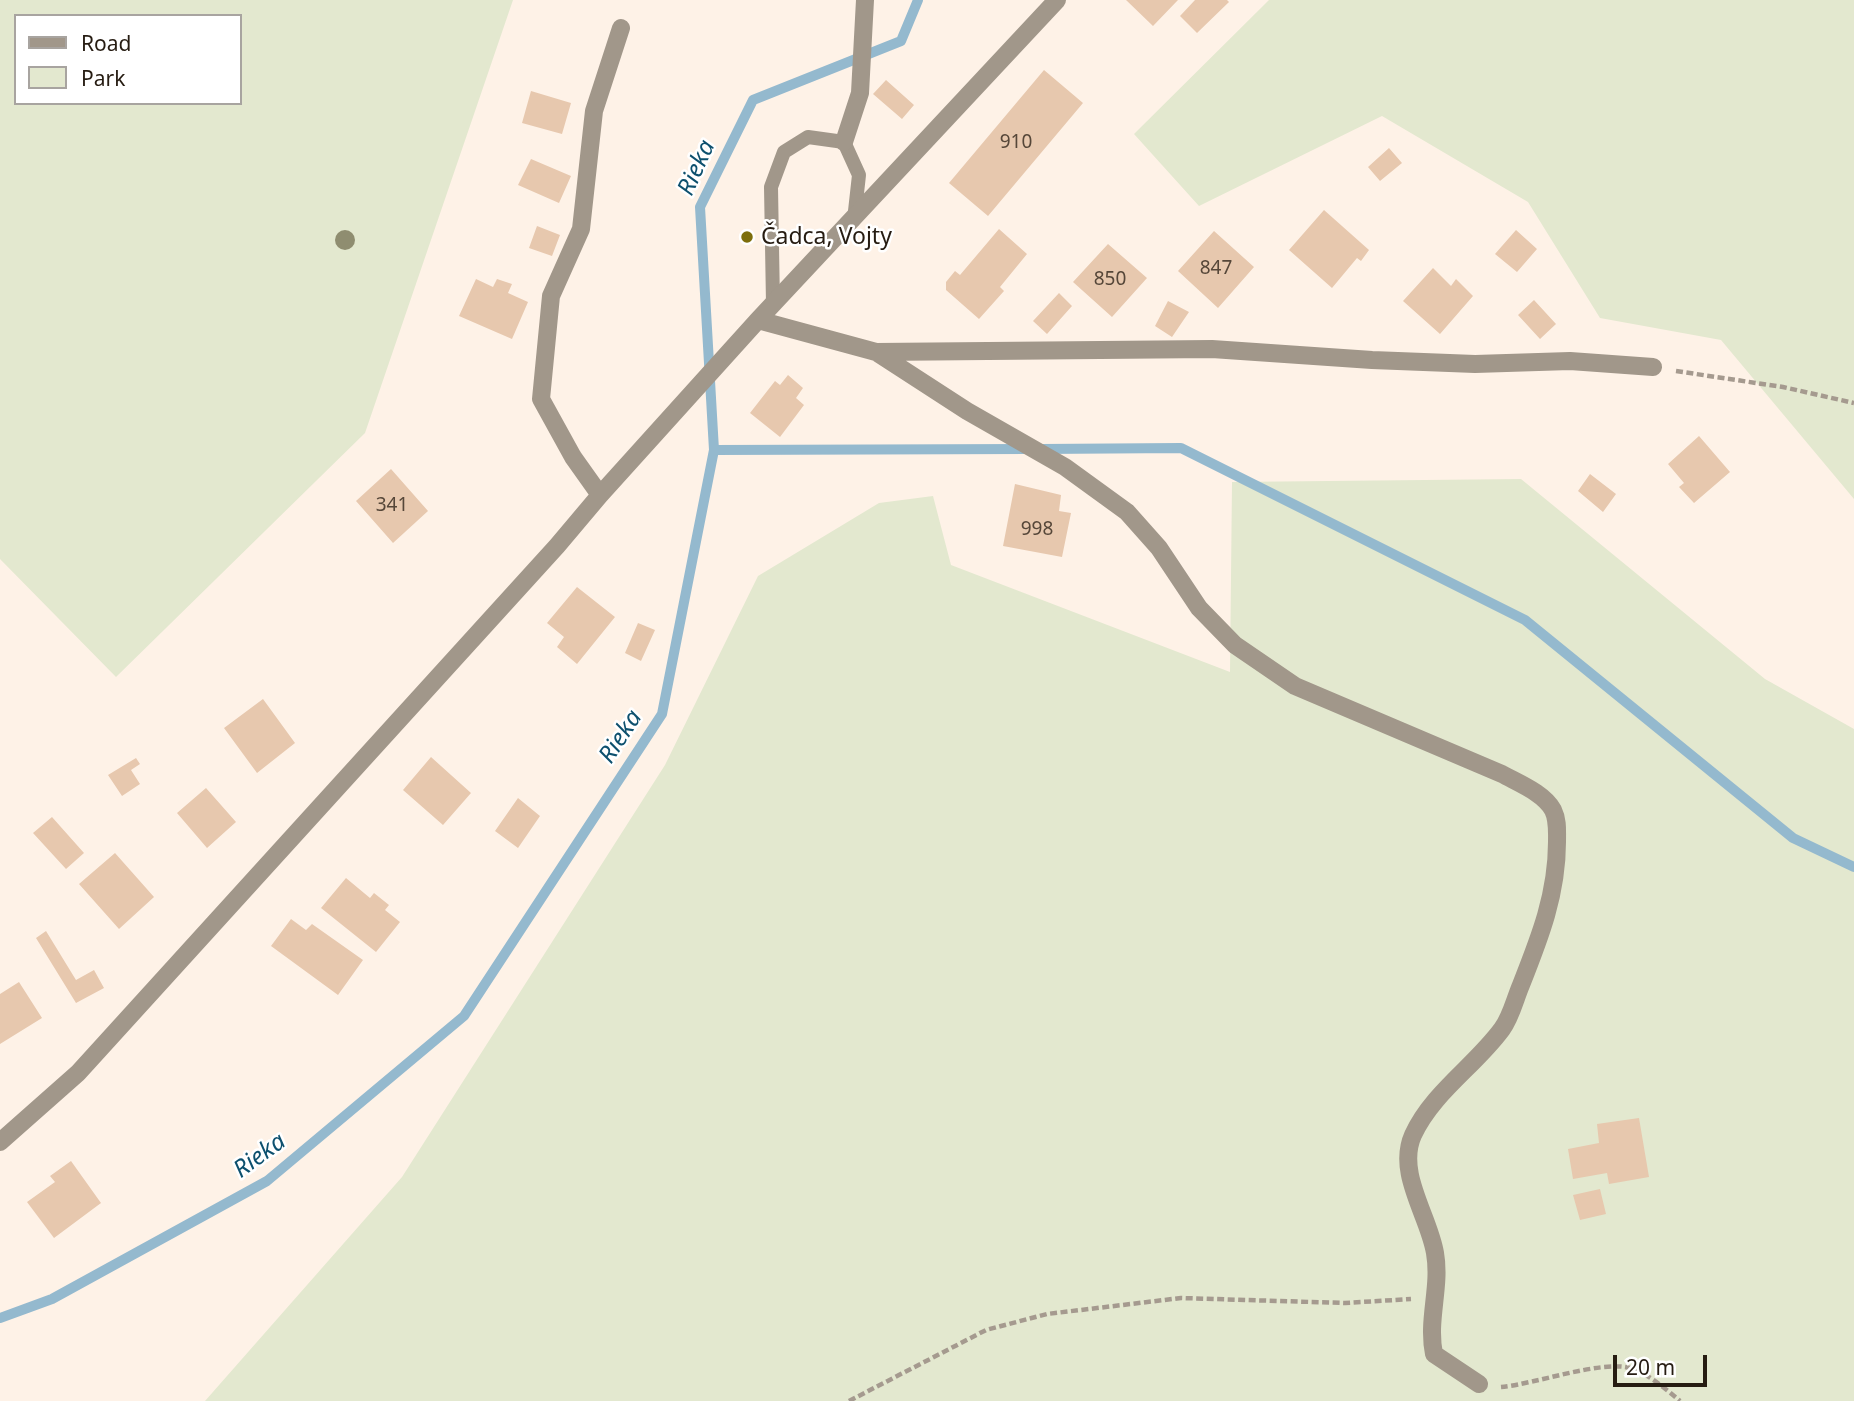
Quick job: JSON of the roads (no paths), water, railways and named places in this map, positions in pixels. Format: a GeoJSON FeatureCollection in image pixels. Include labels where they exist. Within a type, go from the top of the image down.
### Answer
{"type":"FeatureCollection","features":[{"type":"Feature","properties":{"kind":"street"},"geometry":{"type":"LineString","coordinates":[[844,142],[860,93],[865,0]]}},
{"type":"Feature","properties":{"kind":"street"},"geometry":{"type":"LineString","coordinates":[[0,1142],[78,1073],[557,546],[758,320],[1057,0]]}},
{"type":"Feature","properties":{"kind":"street"},"geometry":{"type":"LineString","coordinates":[[600,495],[573,457],[541,399],[551,296],[581,229],[594,111],[621,28]]}},
{"type":"Feature","properties":{"kind":"street"},"geometry":{"type":"LineString","coordinates":[[758,320],[876,352],[1212,349],[1436,362],[1570,361],[1653,367]]}},
{"type":"Feature","properties":{"kind":"street"},"geometry":{"type":"LineString","coordinates":[[876,352],[967,411],[1065,467],[1127,512],[1158,548],[1199,608],[1235,645],[1295,686],[1502,774],[1531,790],[1552,807],[1556,818],[1557,873],[1550,909],[1504,1027],[1449,1083],[1413,1136],[1410,1171],[1435,1252],[1437,1282],[1430,1332],[1434,1354],[1479,1384]]}},
{"type":"Feature","properties":{"kind":"lane"},"geometry":{"type":"LineString","coordinates":[[773,304],[771,187],[784,152],[808,137],[844,142],[859,175],[854,219]]}},
{"type":"Feature","properties":{"kind":"waterway","name":"Rieka"},"geometry":{"type":"LineString","coordinates":[[0,1318],[52,1299],[267,1181],[464,1016],[662,714],[714,450],[700,207],[753,100],[901,41],[918,0]]}},
{"type":"Feature","properties":{"kind":"waterway"},"geometry":{"type":"LineString","coordinates":[[1041,449],[1181,448],[1525,620],[1793,838],[1854,867]]}},
{"type":"Feature","properties":{"kind":"waterway"},"geometry":{"type":"LineString","coordinates":[[714,450],[1026,449]]}},
{"type":"Feature","properties":{"kind":"place","name":"Čadca, Vojty"},"geometry":{"type":"Point","coordinates":[747,237]}}]}
